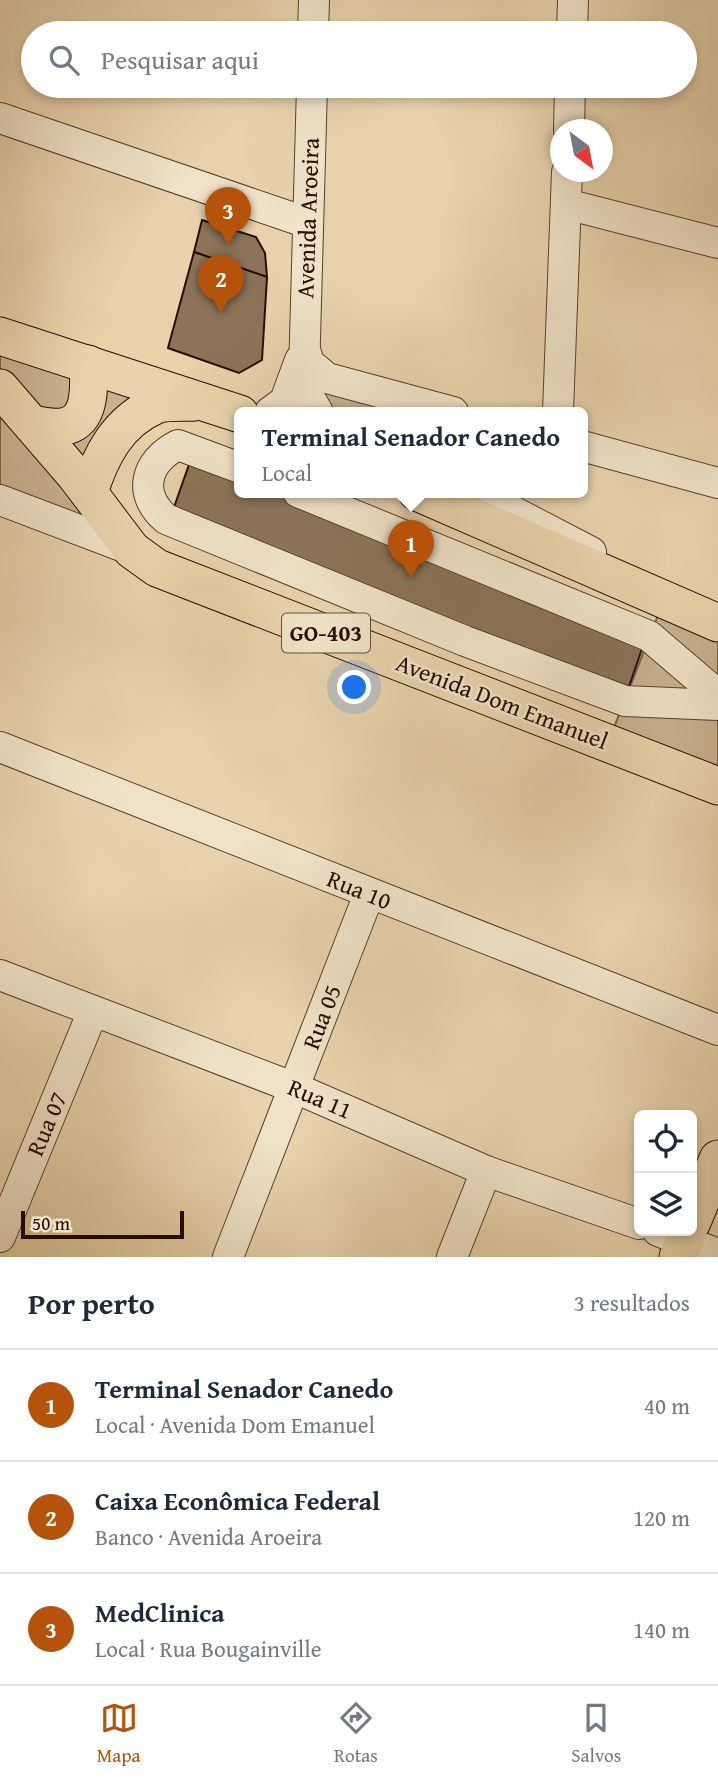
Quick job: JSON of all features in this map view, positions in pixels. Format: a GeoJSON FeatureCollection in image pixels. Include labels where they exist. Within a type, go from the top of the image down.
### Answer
{"type":"FeatureCollection","features":[{"type":"Feature","properties":{"kind":"main road"},"geometry":{"type":"LineString","coordinates":[[0,336],[195,402],[234,412]]}},
{"type":"Feature","properties":{"kind":"main road"},"geometry":{"type":"LineString","coordinates":[[33,424],[54,429],[77,421],[88,407],[88,364]]}},
{"type":"Feature","properties":{"kind":"main road","name":"Avenida Dom Emanuel"},"geometry":{"type":"LineString","coordinates":[[0,388],[33,424],[132,550],[157,568],[718,786]]}},
{"type":"Feature","properties":{"kind":"main road"},"geometry":{"type":"LineString","coordinates":[[89,493],[96,469],[112,440],[126,424],[158,404],[195,402]]}},
{"type":"Feature","properties":{"kind":"main road"},"geometry":{"type":"LineString","coordinates":[[431,498],[718,623]]}},
{"type":"Feature","properties":{"kind":"main road"},"geometry":{"type":"LineString","coordinates":[[697,1202],[718,1159]]}},
{"type":"Feature","properties":{"kind":"street"},"geometry":{"type":"LineString","coordinates":[[572,21],[573,0]]}},
{"type":"Feature","properties":{"kind":"street","name":"Avenida Aroeira"},"geometry":{"type":"LineString","coordinates":[[312,98],[305,384],[316,407]]}},
{"type":"Feature","properties":{"kind":"street"},"geometry":{"type":"LineString","coordinates":[[569,119],[570,98]]}},
{"type":"Feature","properties":{"kind":"street"},"geometry":{"type":"LineString","coordinates":[[0,118],[308,223]]}},
{"type":"Feature","properties":{"kind":"street"},"geometry":{"type":"LineString","coordinates":[[558,407],[567,182]]}},
{"type":"Feature","properties":{"kind":"street"},"geometry":{"type":"LineString","coordinates":[[566,204],[718,243]]}},
{"type":"Feature","properties":{"kind":"street"},"geometry":{"type":"LineString","coordinates":[[277,407],[285,401],[305,350]]}},
{"type":"Feature","properties":{"kind":"street"},"geometry":{"type":"LineString","coordinates":[[305,350],[309,363],[327,378],[434,407]]}},
{"type":"Feature","properties":{"kind":"street"},"geometry":{"type":"LineString","coordinates":[[234,466],[178,445],[163,453],[155,463],[147,491],[154,509],[166,519],[490,650],[625,701],[718,705]]}},
{"type":"Feature","properties":{"kind":"street"},"geometry":{"type":"LineString","coordinates":[[588,447],[718,483]]}},
{"type":"Feature","properties":{"kind":"street"},"geometry":{"type":"LineString","coordinates":[[314,498],[649,636],[718,695]]}},
{"type":"Feature","properties":{"kind":"street"},"geometry":{"type":"LineString","coordinates":[[485,498],[584,546],[618,580]]}},
{"type":"Feature","properties":{"kind":"street"},"geometry":{"type":"LineString","coordinates":[[0,500],[132,550]]}},
{"type":"Feature","properties":{"kind":"street","name":"Rua 10"},"geometry":{"type":"LineString","coordinates":[[0,747],[718,1030]]}},
{"type":"Feature","properties":{"kind":"street","name":"Rua 05"},"geometry":{"type":"LineString","coordinates":[[228,1257],[369,894]]}},
{"type":"Feature","properties":{"kind":"street","name":"Rua 11"},"geometry":{"type":"LineString","coordinates":[[0,975],[295,1088],[486,1171],[634,1222]]}},
{"type":"Feature","properties":{"kind":"street","name":"Rua 07"},"geometry":{"type":"LineString","coordinates":[[0,1237],[7,1200],[93,1012]]}},
{"type":"Feature","properties":{"kind":"street"},"geometry":{"type":"LineString","coordinates":[[452,1257],[486,1171]]}},
{"type":"Feature","properties":{"kind":"street"},"geometry":{"type":"LineString","coordinates":[[680,1236],[718,1254]]}},
{"type":"Feature","properties":{"kind":"shaded area"},"geometry":{"type":"Polygon","coordinates":[[[0,336],[158,404],[96,469],[0,388],[0,336]]]}},
{"type":"Feature","properties":{"kind":"shaded area"},"geometry":{"type":"Polygon","coordinates":[[[309,363],[438,407],[317,407],[309,363]]]}},
{"type":"Feature","properties":{"kind":"shaded area"},"geometry":{"type":"Polygon","coordinates":[[[0,391],[132,550],[0,500],[0,391]]]}},
{"type":"Feature","properties":{"kind":"shaded area"},"geometry":{"type":"Polygon","coordinates":[[[664,600],[718,623],[718,786],[608,743],[664,600]]]}},
{"type":"Feature","properties":{"kind":"building"},"geometry":{"type":"Polygon","coordinates":[[[202,220],[256,237],[265,253],[267,277],[194,252],[202,220]]]}},
{"type":"Feature","properties":{"kind":"building"},"geometry":{"type":"Polygon","coordinates":[[[194,252],[267,277],[262,360],[239,373],[168,348],[194,252]]]}},
{"type":"Feature","properties":{"kind":"building"},"geometry":{"type":"Polygon","coordinates":[[[193,453],[234,470],[234,498],[302,498],[645,640],[625,698],[171,516],[193,453]]]}},
{"type":"Feature","properties":{"kind":"place","name":"MedClinica"},"geometry":{"type":"Point","coordinates":[228,245]}},
{"type":"Feature","properties":{"kind":"place","name":"Caixa Econômica Federal"},"geometry":{"type":"Point","coordinates":[221,313]}},
{"type":"Feature","properties":{"kind":"place","name":"Terminal Senador Canedo"},"geometry":{"type":"Point","coordinates":[411,578]}}]}
